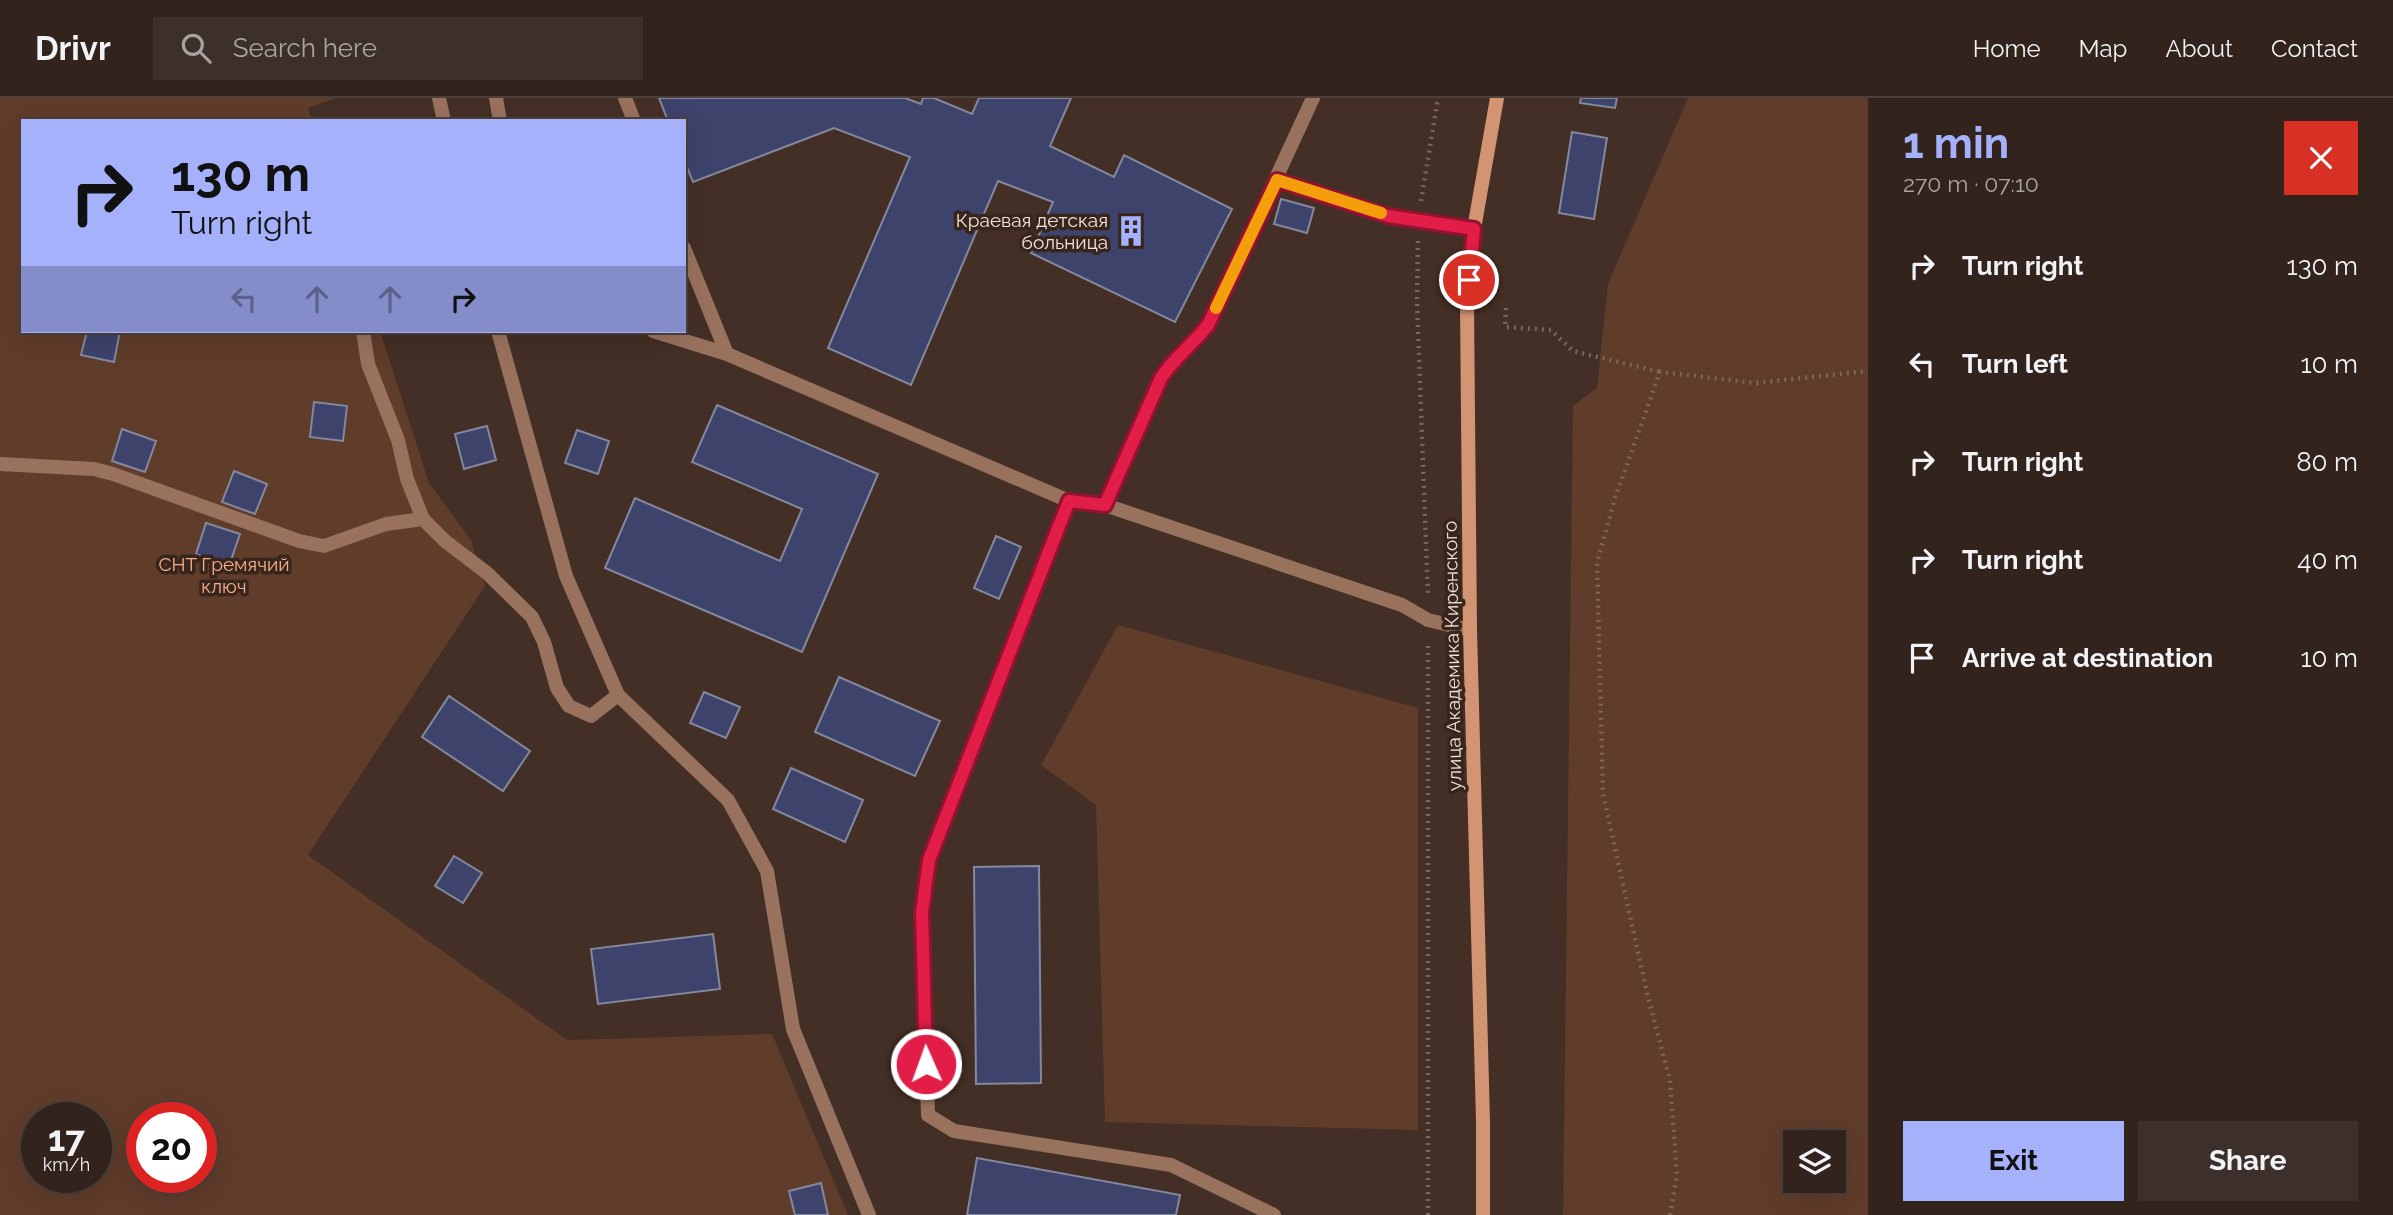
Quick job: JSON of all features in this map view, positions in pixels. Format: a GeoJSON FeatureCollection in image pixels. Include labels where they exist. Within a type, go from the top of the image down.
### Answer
{"type":"FeatureCollection","features":[{"type":"Feature","properties":{"kind":"main road","name":"улица Академика Киренского"},"geometry":{"type":"LineString","coordinates":[[1483,1215],[1483,1121],[1469,630],[1467,319],[1474,229],[1497,98]]}},
{"type":"Feature","properties":{"kind":"lane"},"geometry":{"type":"LineString","coordinates":[[439,98],[444,119]]}},
{"type":"Feature","properties":{"kind":"lane"},"geometry":{"type":"LineString","coordinates":[[496,98],[500,119]]}},
{"type":"Feature","properties":{"kind":"lane"},"geometry":{"type":"LineString","coordinates":[[625,98],[633,119]]}},
{"type":"Feature","properties":{"kind":"lane"},"geometry":{"type":"LineString","coordinates":[[1105,505],[1161,378],[1169,365],[1195,342],[1208,325],[1313,98]]}},
{"type":"Feature","properties":{"kind":"lane"},"geometry":{"type":"LineString","coordinates":[[1277,180],[1388,216],[1474,229]]}},
{"type":"Feature","properties":{"kind":"lane"},"geometry":{"type":"LineString","coordinates":[[686,253],[727,354]]}},
{"type":"Feature","properties":{"kind":"lane"},"geometry":{"type":"LineString","coordinates":[[363,333],[368,364],[398,440],[407,479],[424,519],[445,541],[487,573],[532,617],[544,642],[557,688],[569,706],[591,716],[618,695]]}},
{"type":"Feature","properties":{"kind":"lane"},"geometry":{"type":"LineString","coordinates":[[499,333],[566,576],[618,695],[728,800],[767,872],[793,1029],[869,1215]]}},
{"type":"Feature","properties":{"kind":"lane"},"geometry":{"type":"LineString","coordinates":[[659,333],[727,354],[1069,501],[1105,505],[1402,605],[1429,620],[1469,630]]}},
{"type":"Feature","properties":{"kind":"lane"},"geometry":{"type":"LineString","coordinates":[[0,464],[94,469],[299,541],[324,546],[386,524],[424,519]]}},
{"type":"Feature","properties":{"kind":"lane"},"geometry":{"type":"LineString","coordinates":[[1069,501],[929,860],[922,912],[928,1115],[954,1131],[1171,1165],[1274,1215]]}},
{"type":"Feature","properties":{"kind":"path"},"geometry":{"type":"LineString","coordinates":[[1428,1215],[1429,620],[1417,302],[1418,220],[1438,98]]}},
{"type":"Feature","properties":{"kind":"path"},"geometry":{"type":"LineString","coordinates":[[1506,308],[1505,327],[1551,330],[1573,351],[1660,372],[1756,383],[1868,371]]}},
{"type":"Feature","properties":{"kind":"path"},"geometry":{"type":"LineString","coordinates":[[1660,372],[1615,498],[1597,563],[1603,794],[1647,993],[1670,1080],[1677,1175],[1670,1215]]}},
{"type":"Feature","properties":{"kind":"green space","name":"СНТ Гремячий ключ"},"geometry":{"type":"Polygon","coordinates":[[[0,98],[336,98],[308,108],[311,119],[21,119],[21,333],[381,333],[429,483],[471,540],[485,586],[308,855],[567,1040],[772,1034],[848,1215],[0,1215],[0,98]]]}},
{"type":"Feature","properties":{"kind":"green space"},"geometry":{"type":"Polygon","coordinates":[[[1688,98],[1868,98],[1868,1215],[1563,1215],[1573,406],[1597,388],[1608,284],[1688,98]]]}},
{"type":"Feature","properties":{"kind":"green space"},"geometry":{"type":"Polygon","coordinates":[[[1118,625],[1418,708],[1418,1130],[1105,1122],[1096,805],[1041,765],[1118,625]]]}},
{"type":"Feature","properties":{"kind":"building","name":"Краевая детская больница"},"geometry":{"type":"Polygon","coordinates":[[[659,98],[905,98],[921,104],[923,98],[934,98],[972,114],[979,98],[1071,98],[1050,146],[1114,177],[1124,155],[1232,209],[1175,322],[1031,253],[1053,202],[998,181],[911,385],[828,348],[910,157],[834,128],[693,182],[686,165],[686,119],[667,119],[659,98]]]}},
{"type":"Feature","properties":{"kind":"building"},"geometry":{"type":"Polygon","coordinates":[[[1581,98],[1617,98],[1615,108],[1580,103],[1581,98]]]}},
{"type":"Feature","properties":{"kind":"building"},"geometry":{"type":"Polygon","coordinates":[[[1572,132],[1607,138],[1594,219],[1559,213],[1572,132]]]}},
{"type":"Feature","properties":{"kind":"building"},"geometry":{"type":"Polygon","coordinates":[[[1281,199],[1314,208],[1307,233],[1274,224],[1281,199]]]}},
{"type":"Feature","properties":{"kind":"building"},"geometry":{"type":"Polygon","coordinates":[[[86,333],[120,333],[114,362],[81,355],[86,333]]]}},
{"type":"Feature","properties":{"kind":"building"},"geometry":{"type":"Polygon","coordinates":[[[314,402],[347,406],[343,441],[310,437],[314,402]]]}},
{"type":"Feature","properties":{"kind":"building"},"geometry":{"type":"Polygon","coordinates":[[[717,405],[878,474],[802,652],[605,568],[635,498],[780,561],[802,509],[692,462],[717,405]]]}},
{"type":"Feature","properties":{"kind":"building"},"geometry":{"type":"Polygon","coordinates":[[[487,426],[496,460],[464,469],[455,434],[487,426]]]}},
{"type":"Feature","properties":{"kind":"building"},"geometry":{"type":"Polygon","coordinates":[[[122,429],[156,441],[145,472],[112,461],[122,429]]]}},
{"type":"Feature","properties":{"kind":"building"},"geometry":{"type":"Polygon","coordinates":[[[577,430],[609,441],[598,474],[565,463],[577,430]]]}},
{"type":"Feature","properties":{"kind":"building"},"geometry":{"type":"Polygon","coordinates":[[[234,471],[267,484],[255,514],[222,502],[234,471]]]}},
{"type":"Feature","properties":{"kind":"building"},"geometry":{"type":"Polygon","coordinates":[[[206,523],[240,534],[229,566],[196,554],[206,523]]]}},
{"type":"Feature","properties":{"kind":"building"},"geometry":{"type":"Polygon","coordinates":[[[996,536],[1021,547],[999,599],[974,588],[996,536]]]}},
{"type":"Feature","properties":{"kind":"building"},"geometry":{"type":"Polygon","coordinates":[[[839,677],[940,721],[915,776],[815,732],[839,677]]]}},
{"type":"Feature","properties":{"kind":"building"},"geometry":{"type":"Polygon","coordinates":[[[704,692],[740,707],[726,738],[690,723],[704,692]]]}},
{"type":"Feature","properties":{"kind":"building"},"geometry":{"type":"Polygon","coordinates":[[[449,696],[530,751],[503,791],[422,737],[449,696]]]}},
{"type":"Feature","properties":{"kind":"building"},"geometry":{"type":"Polygon","coordinates":[[[791,768],[863,800],[845,842],[773,809],[791,768]]]}},
{"type":"Feature","properties":{"kind":"building"},"geometry":{"type":"Polygon","coordinates":[[[454,856],[482,873],[463,903],[435,886],[454,856]]]}},
{"type":"Feature","properties":{"kind":"building"},"geometry":{"type":"Polygon","coordinates":[[[1039,866],[1041,1083],[976,1084],[974,867],[1039,866]]]}},
{"type":"Feature","properties":{"kind":"building"},"geometry":{"type":"Polygon","coordinates":[[[713,934],[720,989],[598,1004],[591,949],[713,934]]]}},
{"type":"Feature","properties":{"kind":"building"},"geometry":{"type":"Polygon","coordinates":[[[977,1158],[1180,1195],[1176,1215],[967,1215],[977,1158]]]}},
{"type":"Feature","properties":{"kind":"building"},"geometry":{"type":"Polygon","coordinates":[[[821,1183],[828,1215],[795,1215],[789,1191],[821,1183]]]}},
{"type":"Feature","properties":{"kind":"slow traffic"},"geometry":{"type":"LineString","coordinates":[[1216,308],[1277,180],[1381,213]]}},
{"type":"Feature","properties":{"kind":"place","name":"Краевая детская больница"},"geometry":{"type":"Point","coordinates":[1131,231]}},
{"type":"Feature","properties":{"kind":"route"},"geometry":{"type":"LineString","coordinates":[[926,1064],[922,912],[929,860],[1059,526],[1069,501],[1105,505],[1161,378],[1169,365],[1195,342],[1208,325],[1277,180],[1388,216],[1474,229],[1469,280]]}}]}
